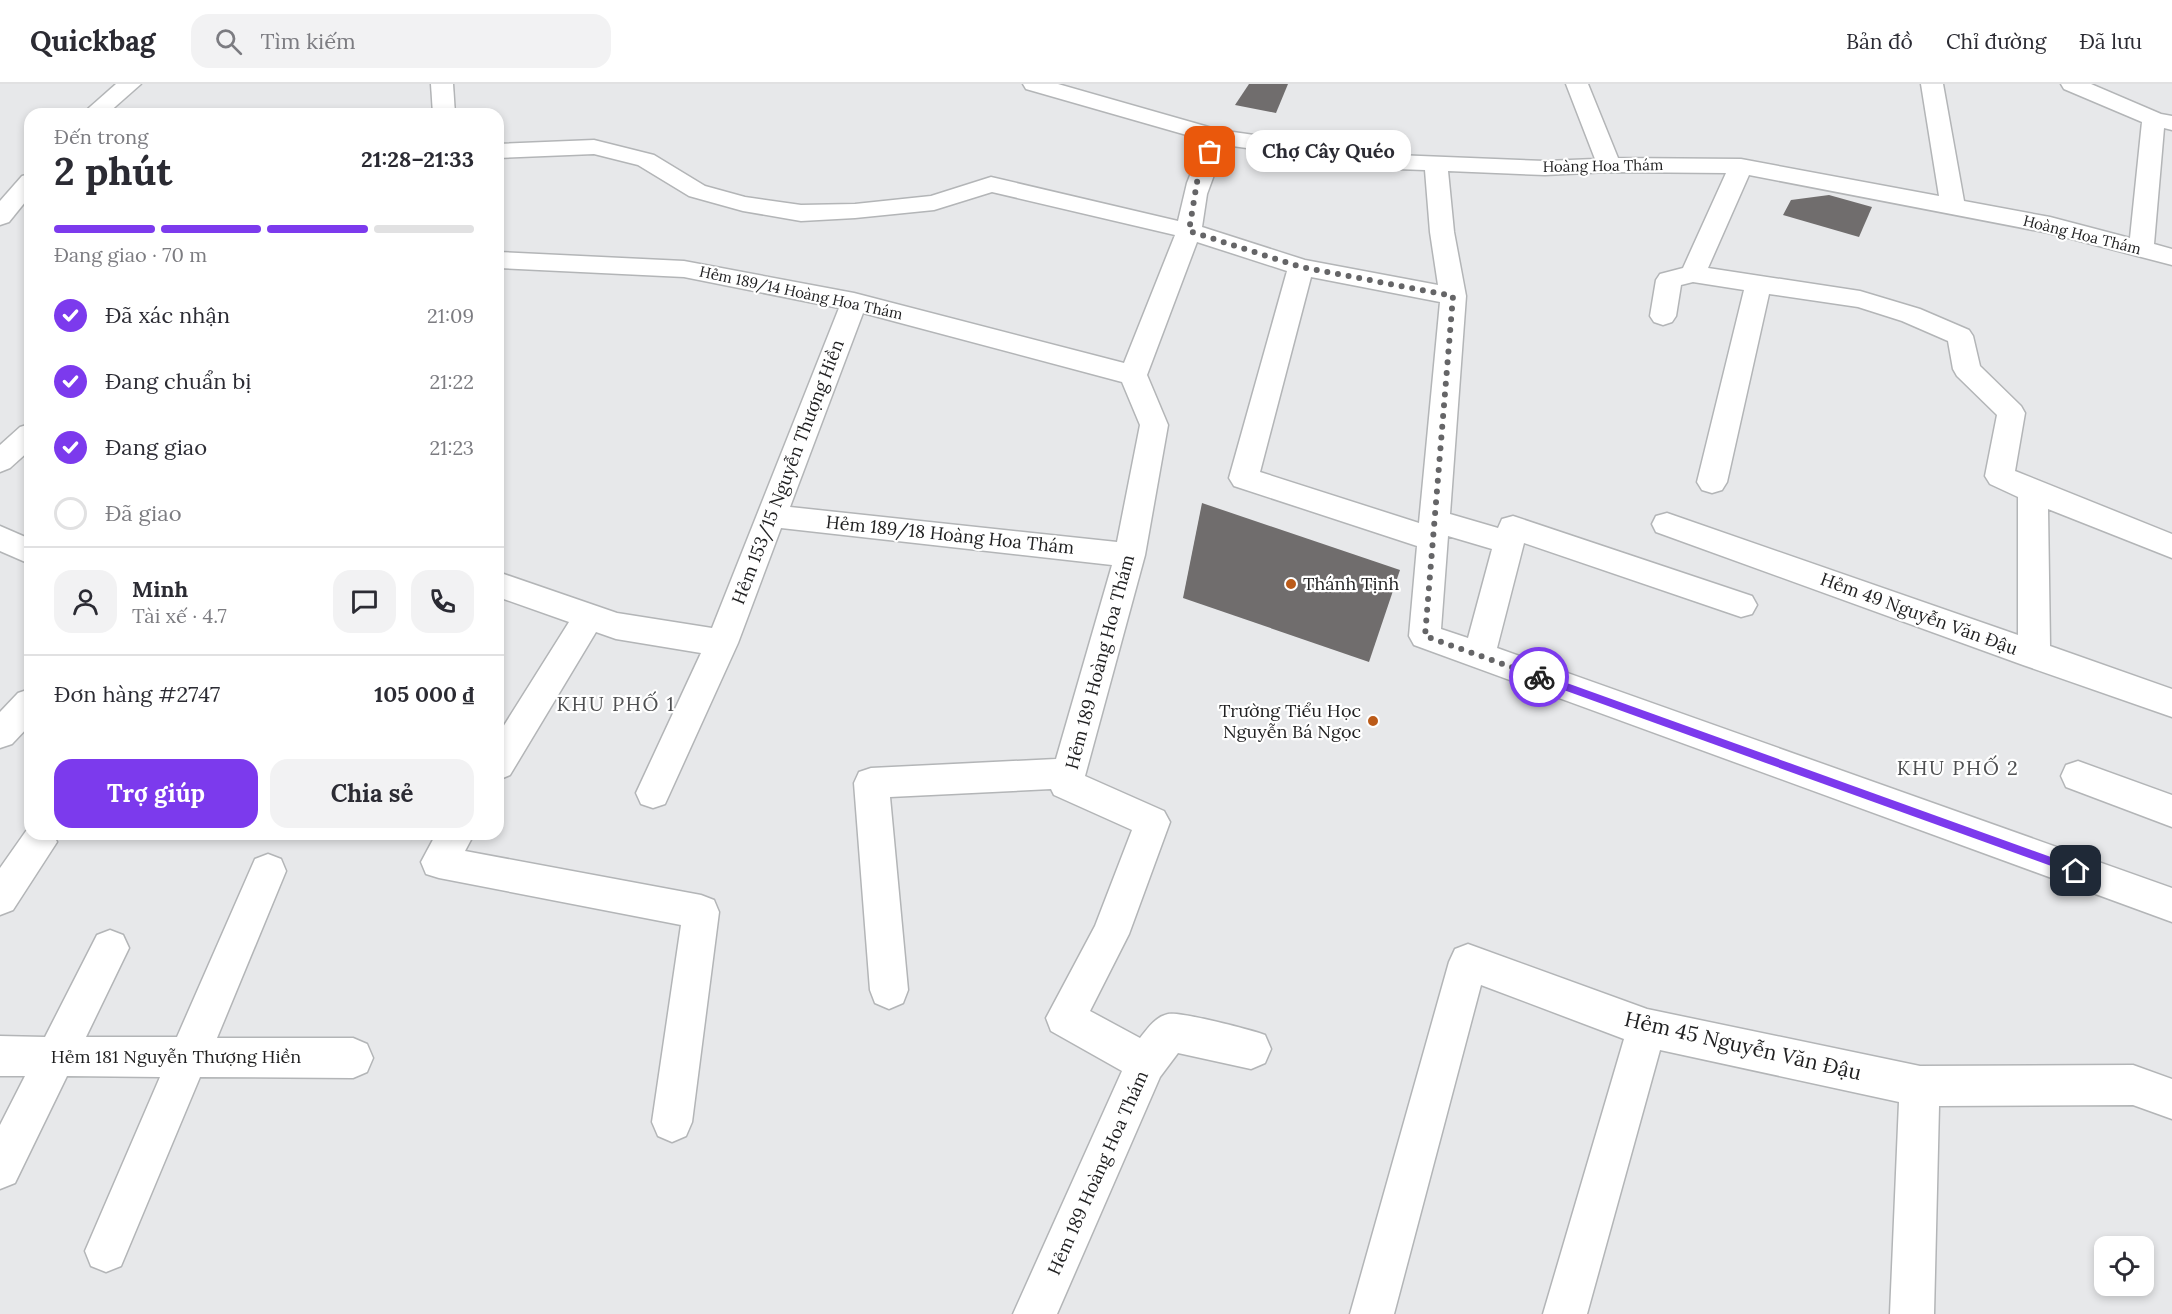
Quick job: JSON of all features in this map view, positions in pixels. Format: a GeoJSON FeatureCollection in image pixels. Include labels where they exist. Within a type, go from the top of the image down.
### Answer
{"type":"FeatureCollection","features":[{"type":"Feature","properties":{"kind":"street"},"geometry":{"type":"LineString","coordinates":[[100,108],[130,84]]}},
{"type":"Feature","properties":{"kind":"street"},"geometry":{"type":"LineString","coordinates":[[442,84],[444,108]]}},
{"type":"Feature","properties":{"kind":"street","name":"Hoàng Hoa Thám"},"geometry":{"type":"LineString","coordinates":[[1034,84],[1217,137],[1396,162],[1545,168],[1609,165],[1741,166],[2050,225],[2172,257]]}},
{"type":"Feature","properties":{"kind":"street"},"geometry":{"type":"LineString","coordinates":[[1577,84],[1609,165]]}},
{"type":"Feature","properties":{"kind":"street"},"geometry":{"type":"LineString","coordinates":[[1932,84],[1953,207]]}},
{"type":"Feature","properties":{"kind":"street"},"geometry":{"type":"LineString","coordinates":[[2072,84],[2163,121],[2141,249]]}},
{"type":"Feature","properties":{"kind":"street"},"geometry":{"type":"LineString","coordinates":[[1133,375],[1189,231],[1197,182],[1217,137]]}},
{"type":"Feature","properties":{"kind":"street"},"geometry":{"type":"LineString","coordinates":[[504,151],[594,147],[646,160],[697,191],[743,204],[801,213],[855,211],[934,202],[991,184],[1189,231],[1301,267],[1453,296]]}},
{"type":"Feature","properties":{"kind":"street"},"geometry":{"type":"LineString","coordinates":[[1436,164],[1442,232],[1453,296],[1425,636],[2172,905]]}},
{"type":"Feature","properties":{"kind":"street"},"geometry":{"type":"LineString","coordinates":[[1693,274],[1741,166]]}},
{"type":"Feature","properties":{"kind":"street"},"geometry":{"type":"LineString","coordinates":[[0,217],[24,188]]}},
{"type":"Feature","properties":{"kind":"street","name":"Hẻm 189/14 Hoàng Hoa Thám"},"geometry":{"type":"LineString","coordinates":[[504,260],[684,269],[854,302],[1133,375]]}},
{"type":"Feature","properties":{"kind":"street"},"geometry":{"type":"LineString","coordinates":[[1301,267],[1244,478],[1434,530],[1509,543]]}},
{"type":"Feature","properties":{"kind":"street"},"geometry":{"type":"LineString","coordinates":[[1663,316],[1669,280],[1693,274],[1860,299],[1911,315],[1960,336],[1967,369],[2011,413],[2000,476],[2172,546]]}},
{"type":"Feature","properties":{"kind":"street"},"geometry":{"type":"LineString","coordinates":[[1712,482],[1758,284]]}},
{"type":"Feature","properties":{"kind":"street","name":"Hẻm 153/15 Nguyễn Thượng Hiền"},"geometry":{"type":"LineString","coordinates":[[653,793],[722,643],[854,302]]}},
{"type":"Feature","properties":{"kind":"street","name":"Hẻm 189 Hoàng Hoa Thám"},"geometry":{"type":"LineString","coordinates":[[1035,1314],[1146,1064],[1065,1018],[1110,934],[1152,822],[1066,784],[1130,555],[1154,425],[1133,375]]}},
{"type":"Feature","properties":{"kind":"street"},"geometry":{"type":"LineString","coordinates":[[0,460],[24,439]]}},
{"type":"Feature","properties":{"kind":"street"},"geometry":{"type":"LineString","coordinates":[[2033,491],[2034,656]]}},
{"type":"Feature","properties":{"kind":"street","name":"Hẻm 189/18 Hoàng Hoa Thám"},"geometry":{"type":"LineString","coordinates":[[771,516],[1130,555]]}},
{"type":"Feature","properties":{"kind":"street","name":"Hẻm 49 Nguyễn Văn Đậu"},"geometry":{"type":"LineString","coordinates":[[1667,524],[2034,656],[2172,703]]}},
{"type":"Feature","properties":{"kind":"street"},"geometry":{"type":"LineString","coordinates":[[1479,655],[1513,528],[1741,605]]}},
{"type":"Feature","properties":{"kind":"street"},"geometry":{"type":"LineString","coordinates":[[0,538],[24,549]]}},
{"type":"Feature","properties":{"kind":"street"},"geometry":{"type":"LineString","coordinates":[[504,586],[616,626],[722,643]]}},
{"type":"Feature","properties":{"kind":"street"},"geometry":{"type":"LineString","coordinates":[[504,753],[589,616]]}},
{"type":"Feature","properties":{"kind":"street"},"geometry":{"type":"LineString","coordinates":[[0,734],[24,710]]}},
{"type":"Feature","properties":{"kind":"street"},"geometry":{"type":"LineString","coordinates":[[890,990],[871,783],[1069,773]]}},
{"type":"Feature","properties":{"kind":"street"},"geometry":{"type":"LineString","coordinates":[[2079,776],[2172,811]]}},
{"type":"Feature","properties":{"kind":"street"},"geometry":{"type":"LineString","coordinates":[[452,840],[439,862],[701,912],[672,1122]]}},
{"type":"Feature","properties":{"kind":"street"},"geometry":{"type":"LineString","coordinates":[[0,898],[39,842]]}},
{"type":"Feature","properties":{"kind":"street"},"geometry":{"type":"LineString","coordinates":[[106,1251],[268,871]]}},
{"type":"Feature","properties":{"kind":"street"},"geometry":{"type":"LineString","coordinates":[[0,1168],[110,948]]}},
{"type":"Feature","properties":{"kind":"street","name":"Hẻm 45 Nguyễn Văn Đậu"},"geometry":{"type":"LineString","coordinates":[[1372,1314],[1468,962],[1647,1028],[1920,1086],[2133,1085],[2172,1099]]}},
{"type":"Feature","properties":{"kind":"street"},"geometry":{"type":"LineString","coordinates":[[1565,1314],[1647,1028]]}},
{"type":"Feature","properties":{"kind":"street"},"geometry":{"type":"LineString","coordinates":[[1146,1064],[1170,1032],[1251,1049]]}},
{"type":"Feature","properties":{"kind":"street","name":"Hẻm 181 Nguyễn Thượng Hiền"},"geometry":{"type":"LineString","coordinates":[[0,1056],[353,1058]]}},
{"type":"Feature","properties":{"kind":"street"},"geometry":{"type":"LineString","coordinates":[[1912,1314],[1920,1086]]}},
{"type":"Feature","properties":{"kind":"building"},"geometry":{"type":"Polygon","coordinates":[[[1249,84],[1288,84],[1276,113],[1235,105],[1249,84]]]}},
{"type":"Feature","properties":{"kind":"building"},"geometry":{"type":"Polygon","coordinates":[[[1829,195],[1872,207],[1859,237],[1783,215],[1791,200],[1829,195]]]}},
{"type":"Feature","properties":{"kind":"building","name":"Thánh Tịnh"},"geometry":{"type":"Polygon","coordinates":[[[1202,503],[1400,570],[1369,662],[1183,598],[1202,503]]]}},
{"type":"Feature","properties":{"kind":"way so far"},"geometry":{"type":"LineString","coordinates":[[1210,152],[1197,182],[1189,231],[1301,267],[1453,296],[1425,636],[1539,677]]}},
{"type":"Feature","properties":{"kind":"place","name":"Chợ Cây Quéo"},"geometry":{"type":"Point","coordinates":[1210,152]}},
{"type":"Feature","properties":{"kind":"place","name":"Thánh Tịnh"},"geometry":{"type":"Point","coordinates":[1291,584]}},
{"type":"Feature","properties":{"kind":"place","name":"Trường Tiểu Học Nguyễn Bá Ngọc"},"geometry":{"type":"Point","coordinates":[1373,721]}},
{"type":"Feature","properties":{"kind":"district","name":"KHU PHỐ 1"},"geometry":{"type":"Point","coordinates":[616,704]}},
{"type":"Feature","properties":{"kind":"district","name":"KHU PHỐ 2"},"geometry":{"type":"Point","coordinates":[1958,768]}},
{"type":"Feature","properties":{"kind":"route"},"geometry":{"type":"LineString","coordinates":[[1539,677],[2076,871]]}}]}
